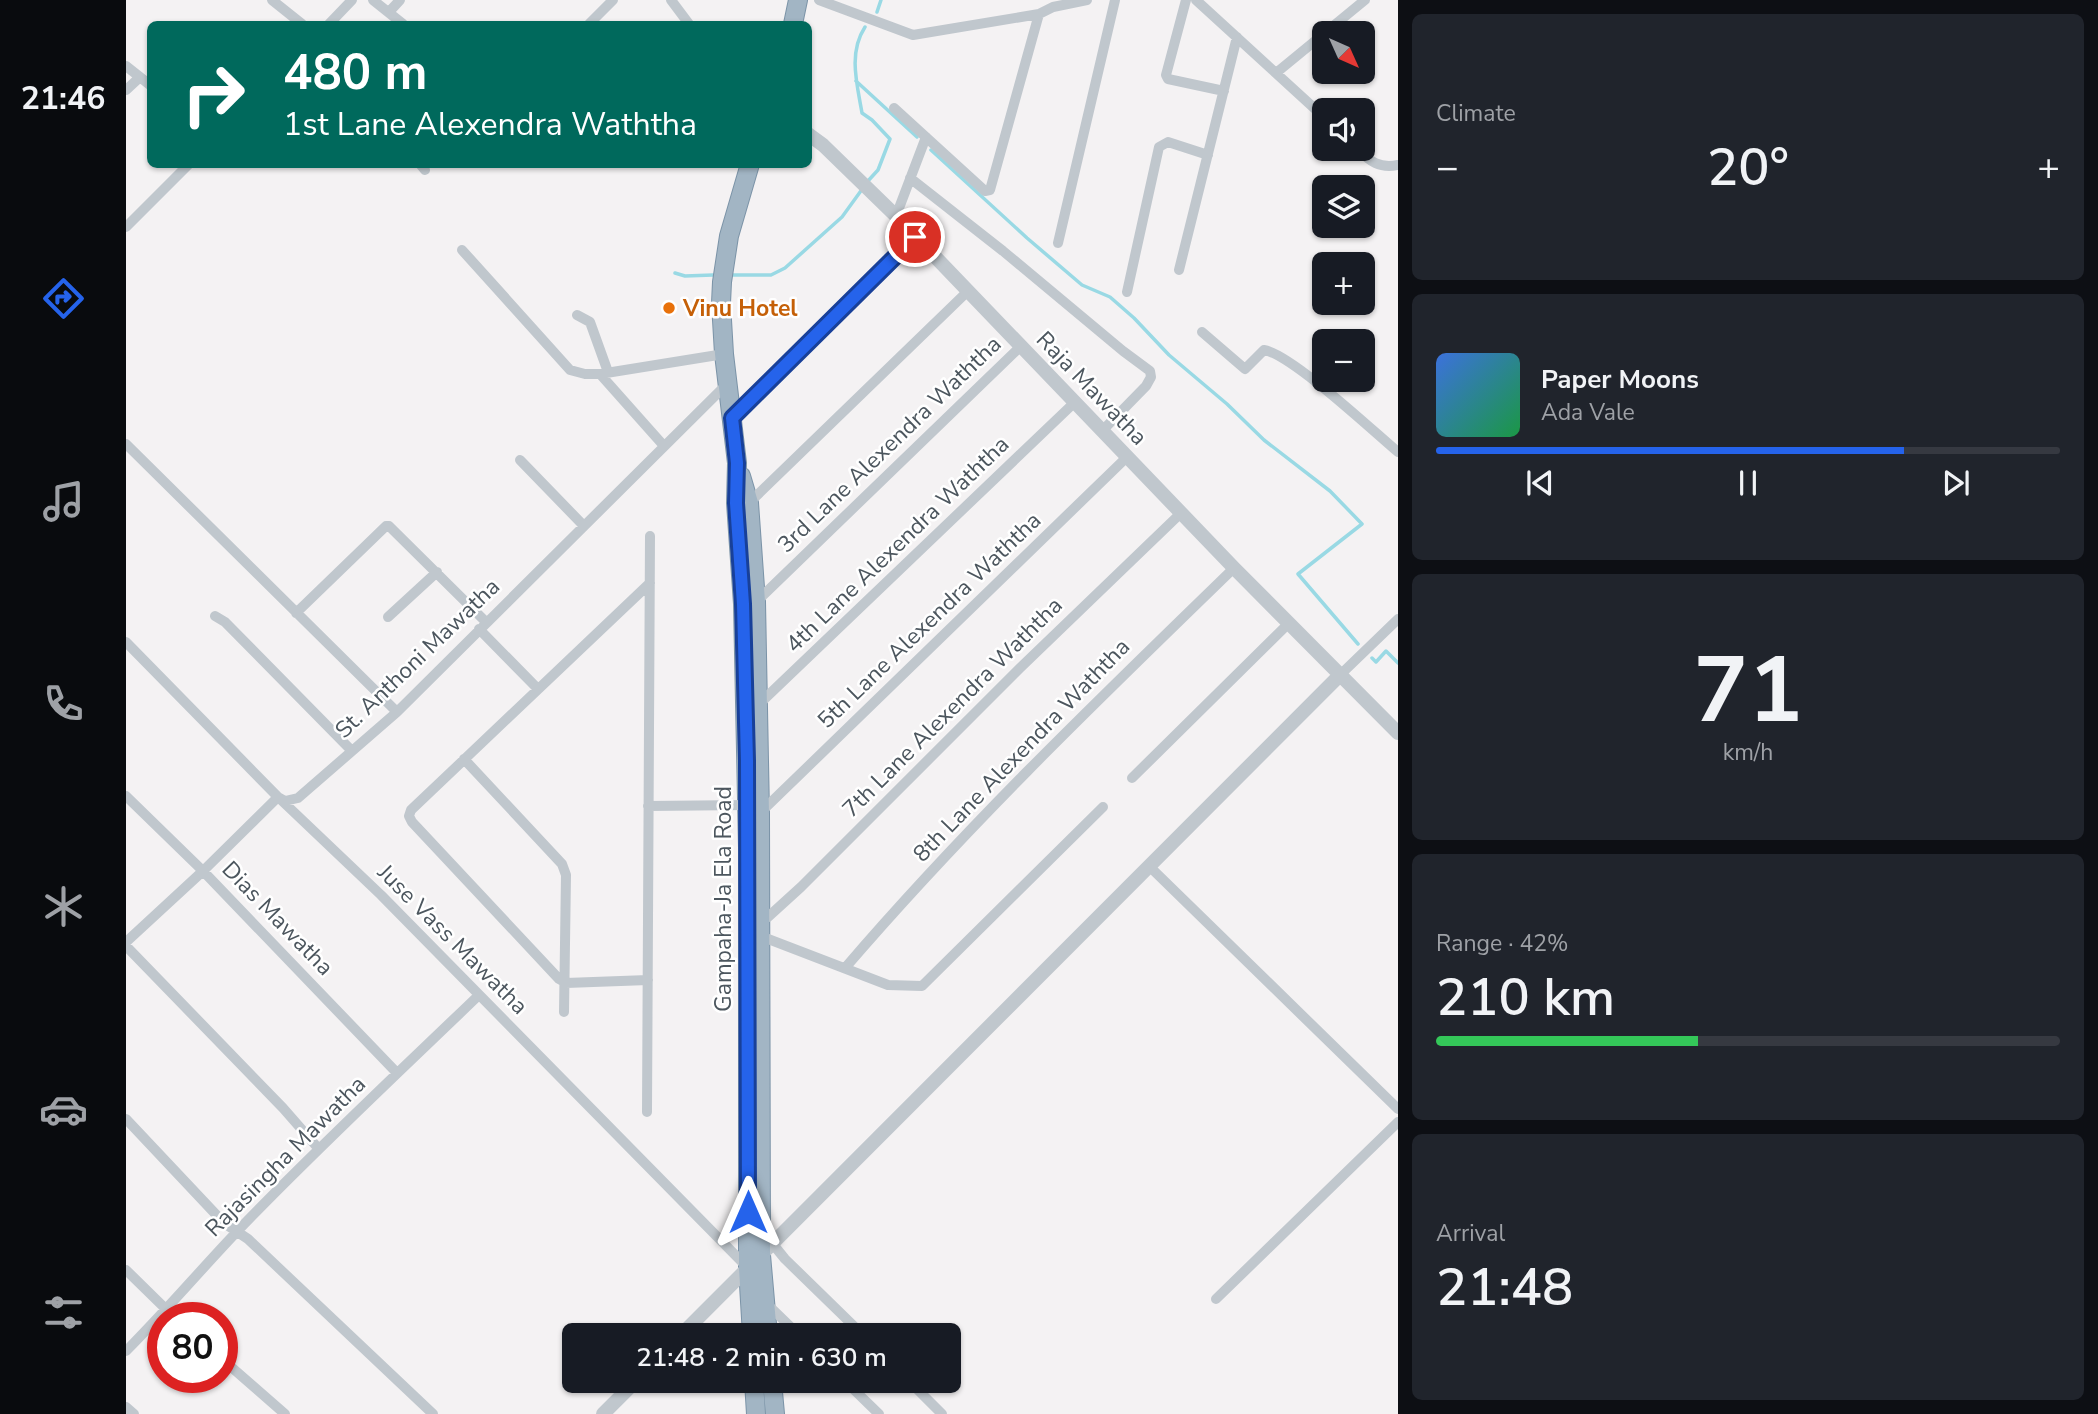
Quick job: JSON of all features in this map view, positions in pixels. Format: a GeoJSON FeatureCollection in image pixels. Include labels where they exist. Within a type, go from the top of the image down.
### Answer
{"type":"FeatureCollection","features":[{"type":"Feature","properties":{"kind":"highway"},"geometry":{"type":"LineString","coordinates":[[794,21],[798,0]]}},
{"type":"Feature","properties":{"kind":"highway","name":"Gampaha-Ja Ela Road"},"geometry":{"type":"LineString","coordinates":[[749,168],[729,236],[722,282],[724,354],[737,463],[736,503],[752,709]]}},
{"type":"Feature","properties":{"kind":"highway","name":"Gampaha-Ja Ela Road"},"geometry":{"type":"LineString","coordinates":[[737,463],[749,503],[756,602],[752,709],[754,928],[748,1268],[751,1323]]}},
{"type":"Feature","properties":{"kind":"highway","name":"Gampaha-Ja Ela Road"},"geometry":{"type":"LineString","coordinates":[[754,928],[767,1249],[767,1323]]}},
{"type":"Feature","properties":{"kind":"highway"},"geometry":{"type":"LineString","coordinates":[[755,1393],[756,1414]]}},
{"type":"Feature","properties":{"kind":"highway"},"geometry":{"type":"LineString","coordinates":[[773,1393],[775,1414]]}},
{"type":"Feature","properties":{"kind":"street"},"geometry":{"type":"LineString","coordinates":[[272,0],[298,21]]}},
{"type":"Feature","properties":{"kind":"street"},"geometry":{"type":"LineString","coordinates":[[332,21],[352,0]]}},
{"type":"Feature","properties":{"kind":"street"},"geometry":{"type":"LineString","coordinates":[[373,0],[400,21]]}},
{"type":"Feature","properties":{"kind":"street"},"geometry":{"type":"LineString","coordinates":[[389,12],[400,0]]}},
{"type":"Feature","properties":{"kind":"street"},"geometry":{"type":"LineString","coordinates":[[592,21],[613,0]]}},
{"type":"Feature","properties":{"kind":"street"},"geometry":{"type":"LineString","coordinates":[[671,0],[687,21]]}},
{"type":"Feature","properties":{"kind":"street"},"geometry":{"type":"LineString","coordinates":[[819,0],[913,35],[1040,14],[1056,4],[1087,0]]}},
{"type":"Feature","properties":{"kind":"street"},"geometry":{"type":"LineString","coordinates":[[1058,243],[1115,0]]}},
{"type":"Feature","properties":{"kind":"street"},"geometry":{"type":"LineString","coordinates":[[1186,0],[1166,75],[1168,79],[1224,91]]}},
{"type":"Feature","properties":{"kind":"street"},"geometry":{"type":"LineString","coordinates":[[1200,4],[1214,0]]}},
{"type":"Feature","properties":{"kind":"street"},"geometry":{"type":"LineString","coordinates":[[1276,73],[1365,0]]}},
{"type":"Feature","properties":{"kind":"street"},"geometry":{"type":"LineString","coordinates":[[1200,4],[1312,106]]}},
{"type":"Feature","properties":{"kind":"street"},"geometry":{"type":"LineString","coordinates":[[894,108],[985,191],[990,190],[1040,14]]}},
{"type":"Feature","properties":{"kind":"street"},"geometry":{"type":"LineString","coordinates":[[1179,270],[1237,37]]}},
{"type":"Feature","properties":{"kind":"street"},"geometry":{"type":"LineString","coordinates":[[126,66],[147,83]]}},
{"type":"Feature","properties":{"kind":"street"},"geometry":{"type":"LineString","coordinates":[[126,90],[140,77]]}},
{"type":"Feature","properties":{"kind":"street","name":"Raja Mawatha"},"geometry":{"type":"LineString","coordinates":[[812,137],[896,216],[1288,624],[1398,733]]}},
{"type":"Feature","properties":{"kind":"street"},"geometry":{"type":"LineString","coordinates":[[896,216],[926,137]]}},
{"type":"Feature","properties":{"kind":"street"},"geometry":{"type":"LineString","coordinates":[[1127,292],[1158,147],[1168,142],[1208,155]]}},
{"type":"Feature","properties":{"kind":"street"},"geometry":{"type":"LineString","coordinates":[[1373,161],[1379,166],[1398,165]]}},
{"type":"Feature","properties":{"kind":"street"},"geometry":{"type":"LineString","coordinates":[[126,227],[185,168]]}},
{"type":"Feature","properties":{"kind":"street"},"geometry":{"type":"LineString","coordinates":[[910,177],[1150,371],[1151,377],[1146,386],[1101,431]]}},
{"type":"Feature","properties":{"kind":"street"},"geometry":{"type":"LineString","coordinates":[[732,418],[915,237]]}},
{"type":"Feature","properties":{"kind":"street"},"geometry":{"type":"LineString","coordinates":[[462,250],[570,370],[585,374],[604,373],[724,354]]}},
{"type":"Feature","properties":{"kind":"street"},"geometry":{"type":"LineString","coordinates":[[749,503],[968,291]]}},
{"type":"Feature","properties":{"kind":"street"},"geometry":{"type":"LineString","coordinates":[[577,314],[590,322],[604,373],[664,446]]}},
{"type":"Feature","properties":{"kind":"street"},"geometry":{"type":"LineString","coordinates":[[1202,332],[1245,369],[1264,350],[1273,351],[1294,365],[1398,452]]}},
{"type":"Feature","properties":{"kind":"street","name":"3rd Lane Alexendra Waththa"},"geometry":{"type":"LineString","coordinates":[[756,602],[1021,346]]}},
{"type":"Feature","properties":{"kind":"street","name":"St. Anthoni Mawatha"},"geometry":{"type":"LineString","coordinates":[[278,797],[285,801],[299,798],[397,712],[727,384]]}},
{"type":"Feature","properties":{"kind":"street","name":"4th Lane Alexendra Waththa"},"geometry":{"type":"LineString","coordinates":[[752,709],[1075,402]]}},
{"type":"Feature","properties":{"kind":"street"},"geometry":{"type":"LineString","coordinates":[[126,444],[397,712]]}},
{"type":"Feature","properties":{"kind":"street","name":"5th Lane Alexendra Waththa"},"geometry":{"type":"LineString","coordinates":[[753,809],[1127,457]]}},
{"type":"Feature","properties":{"kind":"street"},"geometry":{"type":"LineString","coordinates":[[520,460],[583,525]]}},
{"type":"Feature","properties":{"kind":"street","name":"7th Lane Alexendra Waththa"},"geometry":{"type":"LineString","coordinates":[[754,928],[801,887],[1020,667],[1181,513]]}},
{"type":"Feature","properties":{"kind":"street"},"geometry":{"type":"LineString","coordinates":[[296,613],[389,526],[437,572],[537,688]]}},
{"type":"Feature","properties":{"kind":"street"},"geometry":{"type":"LineString","coordinates":[[647,1112],[650,536]]}},
{"type":"Feature","properties":{"kind":"street","name":"8th Lane Alexendra Waththa"},"geometry":{"type":"LineString","coordinates":[[845,968],[981,818],[1234,568]]}},
{"type":"Feature","properties":{"kind":"street"},"geometry":{"type":"LineString","coordinates":[[388,618],[437,572]]}},
{"type":"Feature","properties":{"kind":"street"},"geometry":{"type":"LineString","coordinates":[[648,980],[566,983],[559,979],[409,816],[411,810],[537,688],[650,583]]}},
{"type":"Feature","properties":{"kind":"street"},"geometry":{"type":"LineString","coordinates":[[215,616],[225,622],[352,751]]}},
{"type":"Feature","properties":{"kind":"street"},"geometry":{"type":"LineString","coordinates":[[693,1323],[1398,619]]}},
{"type":"Feature","properties":{"kind":"street"},"geometry":{"type":"LineString","coordinates":[[1132,778],[1288,624]]}},
{"type":"Feature","properties":{"kind":"street","name":"Juse Vass Mawatha"},"geometry":{"type":"LineString","coordinates":[[126,642],[278,797],[381,895],[748,1268]]}},
{"type":"Feature","properties":{"kind":"street"},"geometry":{"type":"LineString","coordinates":[[464,759],[562,864],[566,875],[565,1012]]}},
{"type":"Feature","properties":{"kind":"street","name":"Dias Mawatha"},"geometry":{"type":"LineString","coordinates":[[126,796],[203,871],[397,1073]]}},
{"type":"Feature","properties":{"kind":"street"},"geometry":{"type":"LineString","coordinates":[[278,797],[126,944],[318,1148]]}},
{"type":"Feature","properties":{"kind":"street"},"geometry":{"type":"LineString","coordinates":[[649,806],[753,809]]}},
{"type":"Feature","properties":{"kind":"street"},"geometry":{"type":"LineString","coordinates":[[754,928],[888,985],[922,986],[1102,807]]}},
{"type":"Feature","properties":{"kind":"street"},"geometry":{"type":"LineString","coordinates":[[1150,867],[1398,1109]]}},
{"type":"Feature","properties":{"kind":"street","name":"Rajasingha Mawatha"},"geometry":{"type":"LineString","coordinates":[[181,1302],[236,1232],[318,1148],[479,995]]}},
{"type":"Feature","properties":{"kind":"street"},"geometry":{"type":"LineString","coordinates":[[126,1119],[224,1223],[248,1239],[433,1414]]}},
{"type":"Feature","properties":{"kind":"street"},"geometry":{"type":"LineString","coordinates":[[1216,1299],[1398,1122]]}},
{"type":"Feature","properties":{"kind":"street"},"geometry":{"type":"LineString","coordinates":[[767,1249],[785,1259],[851,1323]]}},
{"type":"Feature","properties":{"kind":"street"},"geometry":{"type":"LineString","coordinates":[[126,1270],[159,1302]]}},
{"type":"Feature","properties":{"kind":"street"},"geometry":{"type":"LineString","coordinates":[[765,1301],[787,1323]]}},
{"type":"Feature","properties":{"kind":"street","name":"Rajasingha Mawatha"},"geometry":{"type":"LineString","coordinates":[[126,1351],[147,1334]]}},
{"type":"Feature","properties":{"kind":"street"},"geometry":{"type":"LineString","coordinates":[[238,1373],[285,1414]]}},
{"type":"Feature","properties":{"kind":"street"},"geometry":{"type":"LineString","coordinates":[[603,1414],[624,1393]]}},
{"type":"Feature","properties":{"kind":"street"},"geometry":{"type":"LineString","coordinates":[[857,1393],[879,1414]]}},
{"type":"Feature","properties":{"kind":"street"},"geometry":{"type":"LineString","coordinates":[[921,1393],[942,1414]]}},
{"type":"Feature","properties":{"kind":"street"},"geometry":{"type":"LineString","coordinates":[[126,1407],[134,1414]]}},
{"type":"Feature","properties":{"kind":"waterway"},"geometry":{"type":"LineString","coordinates":[[877,12],[881,0]]}},
{"type":"Feature","properties":{"kind":"waterway"},"geometry":{"type":"LineString","coordinates":[[865,27],[855,58],[862,113],[890,139],[878,170],[867,182]]}},
{"type":"Feature","properties":{"kind":"waterway"},"geometry":{"type":"LineString","coordinates":[[856,81],[917,137]]}},
{"type":"Feature","properties":{"kind":"waterway"},"geometry":{"type":"LineString","coordinates":[[931,150],[1082,285],[1110,297],[1169,355],[1227,404],[1264,440],[1330,491],[1362,524],[1298,574],[1358,644]]}},
{"type":"Feature","properties":{"kind":"waterway"},"geometry":{"type":"LineString","coordinates":[[733,275],[771,275],[785,268],[842,217],[863,188]]}},
{"type":"Feature","properties":{"kind":"waterway"},"geometry":{"type":"LineString","coordinates":[[675,273],[685,276],[713,275]]}},
{"type":"Feature","properties":{"kind":"waterway"},"geometry":{"type":"LineString","coordinates":[[1372,658],[1376,662],[1386,651],[1398,663]]}},
{"type":"Feature","properties":{"kind":"place","name":"Vinu Hotel"},"geometry":{"type":"Point","coordinates":[669,308]}},
{"type":"Feature","properties":{"kind":"route"},"geometry":{"type":"LineString","coordinates":[[748,1212],[747,761],[743,604],[736,503],[737,463],[732,418],[915,237]]}}]}
